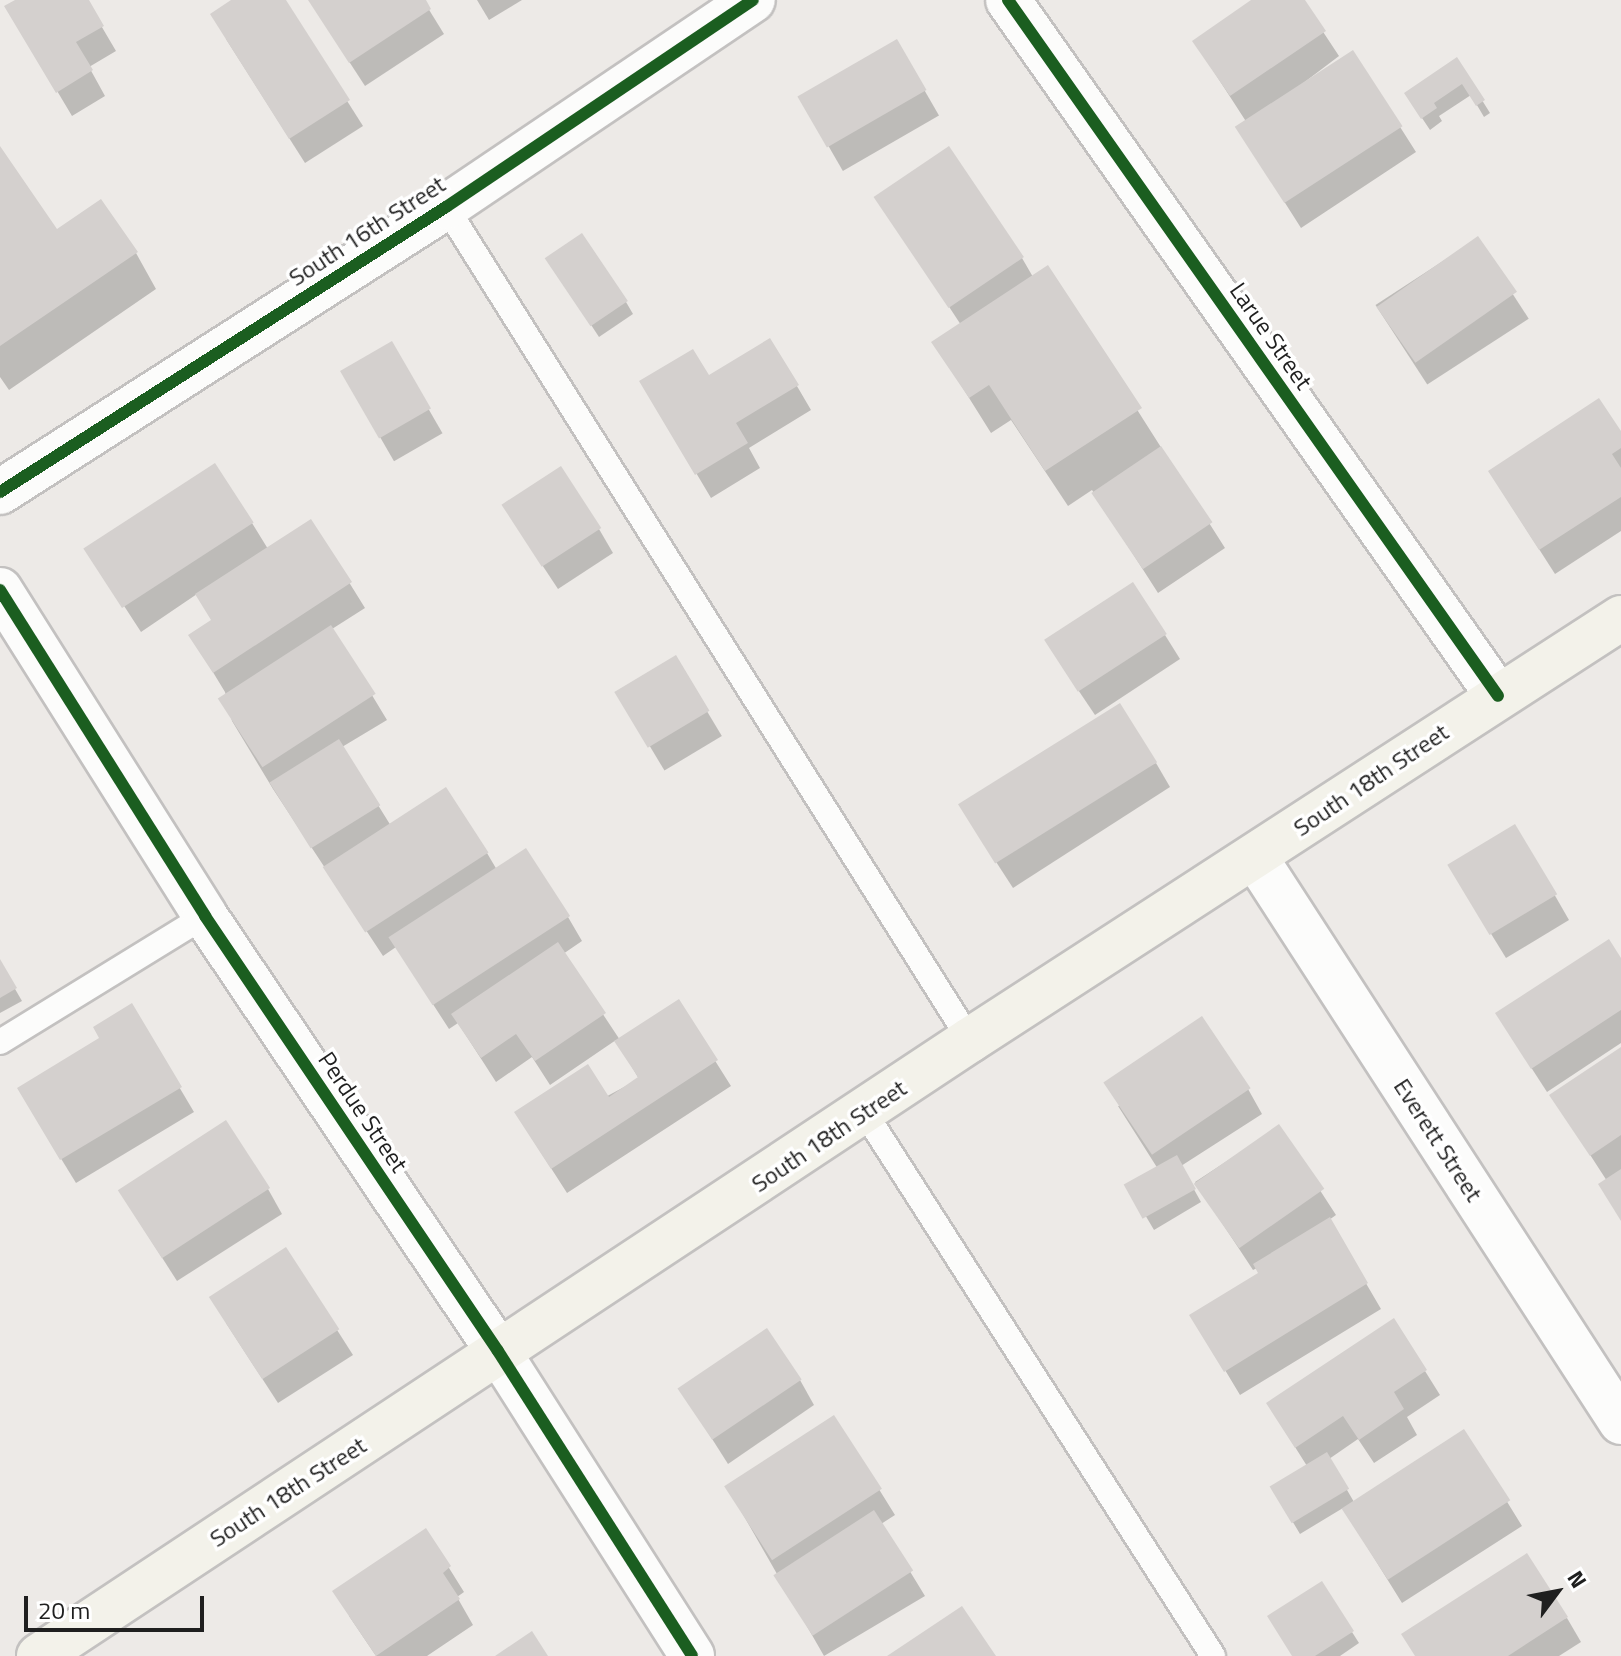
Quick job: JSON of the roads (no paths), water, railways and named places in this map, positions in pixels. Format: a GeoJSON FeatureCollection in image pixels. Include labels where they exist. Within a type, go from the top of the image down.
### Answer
{"type":"FeatureCollection","features":[{"type":"Feature","properties":{"kind":"main road","name":"South 18th Street"},"geometry":{"type":"LineString","coordinates":[[39,1656],[498,1351],[865,1113],[970,1040],[1621,618]]}},
{"type":"Feature","properties":{"kind":"street","name":"South 16th Street"},"geometry":{"type":"LineString","coordinates":[[0,492],[446,207],[753,0]]}},
{"type":"Feature","properties":{"kind":"street","name":"Larue Street"},"geometry":{"type":"LineString","coordinates":[[1008,0],[1498,696]]}},
{"type":"Feature","properties":{"kind":"street","name":"Perdue Street"},"geometry":{"type":"LineString","coordinates":[[0,590],[205,916],[498,1351],[692,1656]]}},
{"type":"Feature","properties":{"kind":"street","name":"Everett Street"},"geometry":{"type":"LineString","coordinates":[[1255,857],[1621,1422]]}},
{"type":"Feature","properties":{"kind":"lane"},"geometry":{"type":"LineString","coordinates":[[446,207],[970,1040]]}},
{"type":"Feature","properties":{"kind":"lane"},"geometry":{"type":"LineString","coordinates":[[0,1042],[205,916]]}},
{"type":"Feature","properties":{"kind":"lane"},"geometry":{"type":"LineString","coordinates":[[865,1113],[1213,1656]]}}]}
